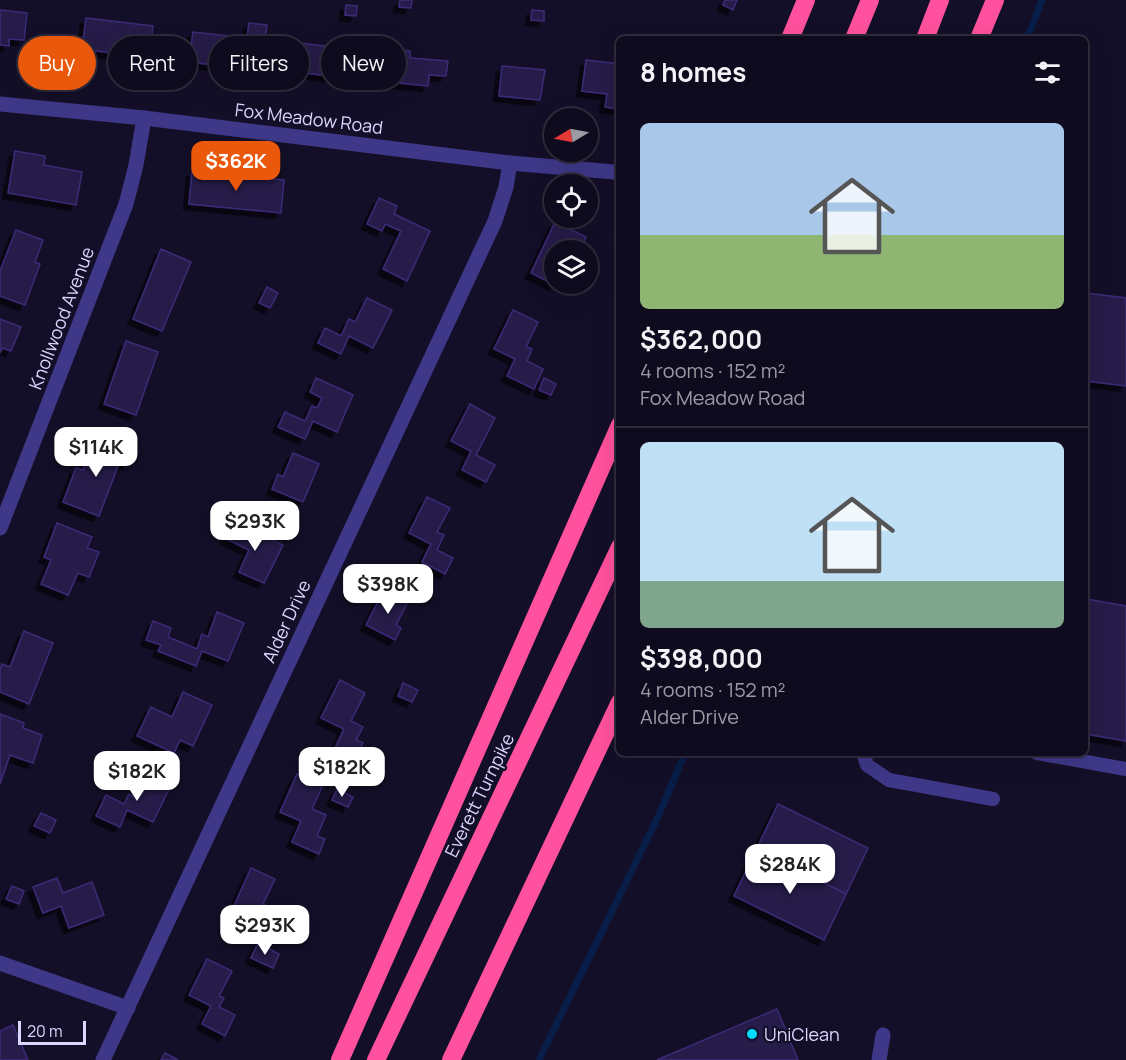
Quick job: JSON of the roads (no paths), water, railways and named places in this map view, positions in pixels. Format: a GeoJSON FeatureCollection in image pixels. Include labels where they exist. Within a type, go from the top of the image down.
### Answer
{"type":"FeatureCollection","features":[{"type":"Feature","properties":{"kind":"highway"},"geometry":{"type":"LineString","coordinates":[[792,36],[805,0]]}},
{"type":"Feature","properties":{"kind":"highway"},"geometry":{"type":"LineString","coordinates":[[855,36],[870,0]]}},
{"type":"Feature","properties":{"kind":"highway"},"geometry":{"type":"LineString","coordinates":[[926,36],[940,0]]}},
{"type":"Feature","properties":{"kind":"highway"},"geometry":{"type":"LineString","coordinates":[[980,36],[995,0]]}},
{"type":"Feature","properties":{"kind":"highway"},"geometry":{"type":"LineString","coordinates":[[340,1060],[616,434]]}},
{"type":"Feature","properties":{"kind":"highway","name":"Everett Turnpike"},"geometry":{"type":"LineString","coordinates":[[376,1060],[616,555]]}},
{"type":"Feature","properties":{"kind":"highway"},"geometry":{"type":"LineString","coordinates":[[451,1060],[616,710]]}},
{"type":"Feature","properties":{"kind":"street","name":"Fox Meadow Road"},"geometry":{"type":"LineString","coordinates":[[0,104],[144,118],[510,163],[614,172]]}},
{"type":"Feature","properties":{"kind":"street","name":"Knollwood Avenue"},"geometry":{"type":"LineString","coordinates":[[0,528],[126,204],[144,118]]}},
{"type":"Feature","properties":{"kind":"street","name":"Alder Drive"},"geometry":{"type":"LineString","coordinates":[[103,1060],[495,221],[506,187],[510,163]]}},
{"type":"Feature","properties":{"kind":"street"},"geometry":{"type":"LineString","coordinates":[[0,963],[128,1008]]}},
{"type":"Feature","properties":{"kind":"street"},"geometry":{"type":"LineString","coordinates":[[879,1060],[883,1035]]}},
{"type":"Feature","properties":{"kind":"lane"},"geometry":{"type":"LineString","coordinates":[[864,756],[867,765],[889,780],[993,799]]}},
{"type":"Feature","properties":{"kind":"lane"},"geometry":{"type":"LineString","coordinates":[[1054,756],[1126,769]]}},
{"type":"Feature","properties":{"kind":"waterway"},"geometry":{"type":"LineString","coordinates":[[1028,36],[1042,0]]}},
{"type":"Feature","properties":{"kind":"waterway"},"geometry":{"type":"LineString","coordinates":[[539,1060],[657,819],[684,756]]}},
{"type":"Feature","properties":{"kind":"place","name":"UniClean"},"geometry":{"type":"Point","coordinates":[752,1034]}}]}
